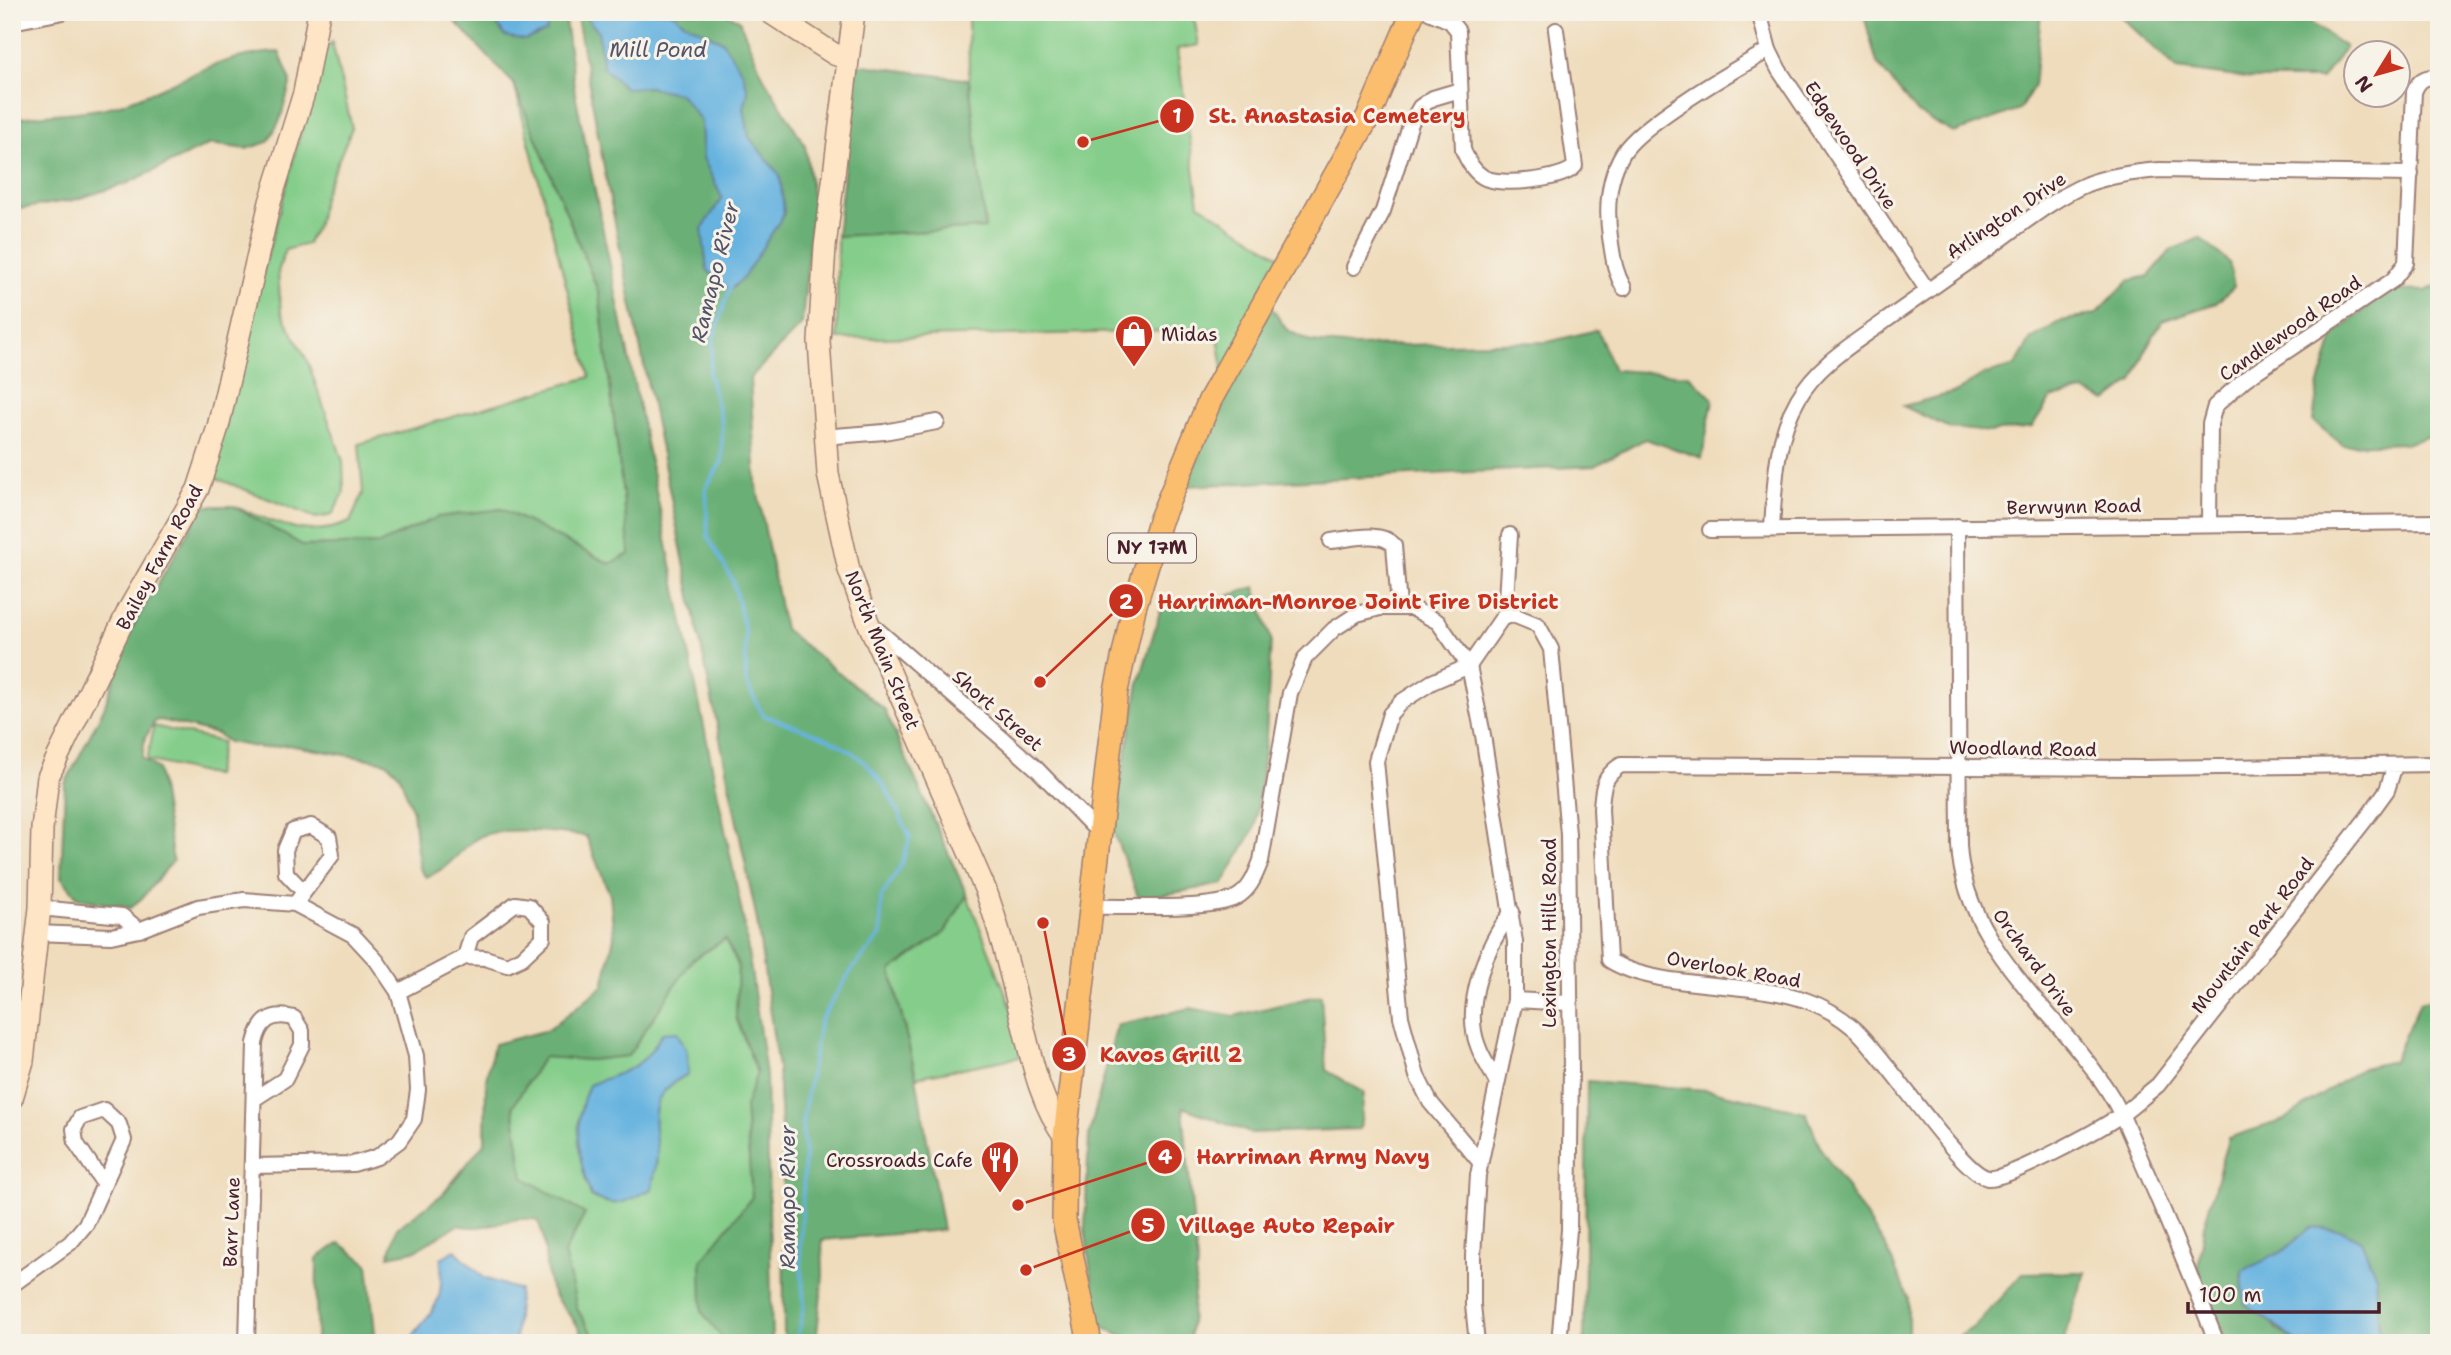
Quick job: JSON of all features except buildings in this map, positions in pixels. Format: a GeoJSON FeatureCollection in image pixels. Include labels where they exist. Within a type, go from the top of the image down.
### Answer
{"type":"FeatureCollection","features":[{"type":"Feature","properties":{"kind":"main road","name":"NY 17M"},"geometry":{"type":"LineString","coordinates":[[1090,1343],[1064,1220],[1065,1137],[1116,691],[1133,612],[1177,475],[1210,400],[1369,115],[1413,12]]}},
{"type":"Feature","properties":{"kind":"street"},"geometry":{"type":"LineString","coordinates":[[12,22],[63,12]]}},
{"type":"Feature","properties":{"kind":"street","name":"Bailey Farm Road"},"geometry":{"type":"LineString","coordinates":[[12,1098],[23,1061],[40,908],[41,829],[48,776],[129,609],[198,489],[218,427],[270,202],[304,93],[319,12]]}},
{"type":"Feature","properties":{"kind":"street"},"geometry":{"type":"LineString","coordinates":[[769,12],[834,54],[848,59]]}},
{"type":"Feature","properties":{"kind":"street","name":"North Main Street"},"geometry":{"type":"LineString","coordinates":[[854,12],[825,247],[818,341],[823,437],[835,515],[849,570],[868,622],[986,891],[1001,934],[1034,1072],[1048,1113],[1065,1137]]}},
{"type":"Feature","properties":{"kind":"street"},"geometry":{"type":"LineString","coordinates":[[1429,12],[1450,21],[1458,31],[1463,150],[1470,165],[1483,177],[1496,182],[1517,182],[1572,170],[1575,166],[1556,30]]}},
{"type":"Feature","properties":{"kind":"street","name":"Edgewood Drive"},"geometry":{"type":"LineString","coordinates":[[1759,12],[1769,50],[1844,170],[1927,291]]}},
{"type":"Feature","properties":{"kind":"street"},"geometry":{"type":"LineString","coordinates":[[1624,288],[1615,273],[1608,198],[1615,169],[1624,150],[1645,131],[1769,50]]}},
{"type":"Feature","properties":{"kind":"street"},"geometry":{"type":"LineString","coordinates":[[2411,174],[2414,92],[2417,83],[2426,77],[2439,76]]}},
{"type":"Feature","properties":{"kind":"street"},"geometry":{"type":"LineString","coordinates":[[1354,267],[1383,211],[1411,123],[1419,107],[1433,97],[1461,90]]}},
{"type":"Feature","properties":{"kind":"street","name":"Arlington Drive"},"geometry":{"type":"LineString","coordinates":[[1772,528],[1776,464],[1783,433],[1798,400],[1812,379],[1833,358],[1927,291],[2057,201],[2087,184],[2127,172],[2160,170],[2411,174]]}},
{"type":"Feature","properties":{"kind":"street","name":"Candlewood Road"},"geometry":{"type":"LineString","coordinates":[[2209,523],[2210,424],[2216,406],[2245,379],[2393,280],[2403,269],[2411,174]]}},
{"type":"Feature","properties":{"kind":"street"},"geometry":{"type":"LineString","coordinates":[[823,437],[884,432],[937,422]]}},
{"type":"Feature","properties":{"kind":"street","name":"Berwynn Road"},"geometry":{"type":"LineString","coordinates":[[1710,530],[2439,522]]}},
{"type":"Feature","properties":{"kind":"street","name":"Orchard Drive"},"geometry":{"type":"LineString","coordinates":[[1957,526],[1960,869],[1969,903],[2024,985],[2099,1077],[2121,1115],[2217,1343]]}},
{"type":"Feature","properties":{"kind":"street"},"geometry":{"type":"LineString","coordinates":[[1480,1162],[1430,1102],[1413,1064],[1401,1017],[1376,773],[1382,733],[1390,714],[1401,702],[1432,682],[1469,666],[1505,616],[1510,535]]}},
{"type":"Feature","properties":{"kind":"street"},"geometry":{"type":"LineString","coordinates":[[1331,541],[1373,537],[1389,540],[1394,545],[1399,607]]}},
{"type":"Feature","properties":{"kind":"street","name":"Lexington Hills Road"},"geometry":{"type":"LineString","coordinates":[[1091,907],[1221,902],[1237,897],[1250,886],[1261,861],[1290,693],[1305,658],[1334,629],[1357,614],[1380,608],[1412,608],[1438,622],[1469,666],[1513,912],[1516,1000],[1480,1162],[1473,1255],[1473,1305],[1477,1343]]}},
{"type":"Feature","properties":{"kind":"street","name":"Lexington Hills Road"},"geometry":{"type":"LineString","coordinates":[[1505,616],[1527,618],[1538,625],[1548,638],[1568,834],[1569,1230],[1559,1343]]}},
{"type":"Feature","properties":{"kind":"street","name":"Short Street"},"geometry":{"type":"LineString","coordinates":[[868,622],[1036,768],[1098,832]]}},
{"type":"Feature","properties":{"kind":"street","name":"Woodland Road"},"geometry":{"type":"LineString","coordinates":[[1609,772],[1621,765],[1638,763],[2142,768],[2439,764]]}},
{"type":"Feature","properties":{"kind":"street","name":"Mountain Park Road"},"geometry":{"type":"LineString","coordinates":[[2121,1115],[2158,1086],[2187,1051],[2367,819],[2387,790],[2395,765]]}},
{"type":"Feature","properties":{"kind":"street","name":"Overlook Road"},"geometry":{"type":"LineString","coordinates":[[1609,772],[1602,786],[1601,809],[1609,960],[1650,974],[1804,999],[1840,1017],[1857,1030],[1898,1077],[1971,1171],[1980,1176],[1991,1179],[2009,1174],[2121,1115]]}},
{"type":"Feature","properties":{"kind":"street","name":"Barr Lane"},"geometry":{"type":"LineString","coordinates":[[36,933],[111,936],[139,930],[210,905],[244,900],[299,898],[353,935],[377,961],[398,992],[415,1056],[418,1090],[414,1119],[399,1141],[377,1157],[353,1164],[252,1166],[247,1343]]}},
{"type":"Feature","properties":{"kind":"street"},"geometry":{"type":"LineString","coordinates":[[398,992],[464,957],[485,958],[507,965],[522,958],[543,938],[543,922],[529,906],[515,904],[471,937],[464,957]]}},
{"type":"Feature","properties":{"kind":"street"},"geometry":{"type":"LineString","coordinates":[[40,908],[122,916],[139,930]]}},
{"type":"Feature","properties":{"kind":"street","name":"Lexington Hills Road"},"geometry":{"type":"LineString","coordinates":[[1496,1081],[1477,1046],[1473,1025],[1475,1004],[1484,962],[1492,942],[1513,912]]}},
{"type":"Feature","properties":{"kind":"street"},"geometry":{"type":"LineString","coordinates":[[1516,1000],[1568,1003]]}},
{"type":"Feature","properties":{"kind":"street"},"geometry":{"type":"LineString","coordinates":[[252,1166],[255,1043],[259,1027],[270,1017],[279,1014],[294,1018],[302,1031],[302,1045],[285,1079],[254,1098]]}},
{"type":"Feature","properties":{"kind":"street"},"geometry":{"type":"LineString","coordinates":[[12,1285],[70,1243],[86,1224],[124,1140],[119,1124],[104,1110],[80,1118],[74,1129],[76,1143],[104,1184]]}},
{"type":"Feature","properties":{"kind":"green space"},"geometry":{"type":"Polygon","coordinates":[[[446,12],[564,12],[575,93],[744,923],[766,1074],[772,1343],[726,1343],[702,1312],[701,1261],[752,1197],[745,1107],[757,1073],[736,1017],[738,965],[725,939],[692,960],[628,1056],[591,1060],[543,1057],[513,1106],[523,1177],[585,1214],[564,1253],[577,1309],[598,1343],[583,1343],[579,1328],[552,1291],[543,1236],[537,1220],[517,1219],[478,1227],[458,1225],[414,1251],[389,1256],[397,1228],[443,1194],[485,1142],[486,1079],[494,1044],[548,1030],[603,986],[614,937],[610,895],[586,836],[527,831],[483,835],[446,866],[426,877],[419,868],[413,812],[399,774],[386,762],[288,745],[262,748],[228,742],[217,734],[160,720],[155,721],[145,738],[142,758],[158,769],[173,861],[142,898],[130,908],[78,898],[61,877],[65,784],[104,708],[130,632],[203,506],[233,506],[304,546],[379,544],[438,517],[502,509],[610,564],[630,554],[599,293],[514,84],[446,12]]]}},
{"type":"Feature","properties":{"kind":"green space"},"geometry":{"type":"Polygon","coordinates":[[[576,12],[723,12],[739,20],[764,78],[805,145],[813,201],[802,324],[750,378],[756,483],[784,629],[884,709],[967,895],[945,932],[891,971],[916,1077],[943,1230],[822,1240],[823,1275],[816,1343],[784,1343],[783,1166],[778,1069],[757,921],[607,184],[576,12]]]}},
{"type":"Feature","properties":{"kind":"green space"},"geometry":{"type":"Polygon","coordinates":[[[1001,12],[1193,12],[1199,45],[1177,49],[1199,204],[1287,261],[1224,375],[1217,330],[837,339],[837,236],[985,228],[969,80],[968,15],[1001,12]]]}},
{"type":"Feature","properties":{"kind":"green space"},"geometry":{"type":"Polygon","coordinates":[[[1863,12],[2041,12],[2034,86],[2020,109],[1954,133],[1917,113],[1877,63],[1863,12]]]}},
{"type":"Feature","properties":{"kind":"green space"},"geometry":{"type":"Polygon","coordinates":[[[2116,12],[2295,12],[2342,45],[2342,51],[2322,79],[2252,79],[2177,69],[2116,12]]]}},
{"type":"Feature","properties":{"kind":"green space"},"geometry":{"type":"Polygon","coordinates":[[[332,42],[352,128],[324,194],[318,223],[307,244],[285,250],[278,272],[281,312],[307,360],[343,461],[344,493],[332,515],[316,518],[208,475],[322,53],[332,42]]]}},
{"type":"Feature","properties":{"kind":"green space"},"geometry":{"type":"Polygon","coordinates":[[[279,52],[291,81],[280,120],[268,142],[246,149],[210,144],[128,183],[74,200],[12,210],[12,119],[81,112],[120,104],[215,65],[256,54],[279,52]]]}},
{"type":"Feature","properties":{"kind":"green space"},"geometry":{"type":"Polygon","coordinates":[[[856,64],[969,80],[985,228],[837,236],[856,64]]]}},
{"type":"Feature","properties":{"kind":"green space"},"geometry":{"type":"Polygon","coordinates":[[[514,84],[599,293],[630,554],[610,564],[502,509],[438,517],[379,544],[304,546],[233,506],[277,523],[305,530],[319,530],[350,522],[363,493],[359,444],[590,377],[514,84]]]}},
{"type":"Feature","properties":{"kind":"green space"},"geometry":{"type":"Polygon","coordinates":[[[2200,238],[2229,262],[2234,287],[2216,303],[2162,321],[2146,349],[2133,381],[2107,401],[2084,391],[2051,398],[2032,427],[1992,432],[1949,428],[1903,406],[1956,392],[1983,375],[2015,366],[2031,339],[2062,321],[2096,314],[2128,281],[2149,276],[2171,250],[2200,238]]]}},
{"type":"Feature","properties":{"kind":"green space"},"geometry":{"type":"Polygon","coordinates":[[[2439,284],[2439,433],[2408,443],[2343,445],[2313,421],[2318,387],[2335,334],[2389,290],[2426,291],[2439,284]]]}},
{"type":"Feature","properties":{"kind":"green space"},"geometry":{"type":"Polygon","coordinates":[[[1271,307],[1287,330],[1311,342],[1354,346],[1548,342],[1597,330],[1614,370],[1689,375],[1713,399],[1702,458],[1645,439],[1595,466],[1186,486],[1212,420],[1271,307]]]}},
{"type":"Feature","properties":{"kind":"green space"},"geometry":{"type":"Polygon","coordinates":[[[1255,587],[1271,639],[1266,736],[1255,827],[1223,884],[1139,899],[1112,828],[1139,683],[1164,598],[1203,604],[1255,587]]]}},
{"type":"Feature","properties":{"kind":"green space"},"geometry":{"type":"Polygon","coordinates":[[[154,726],[222,742],[215,776],[147,760],[154,726]]]}},
{"type":"Feature","properties":{"kind":"green space"},"geometry":{"type":"Polygon","coordinates":[[[967,895],[1030,1055],[916,1077],[891,970],[945,932],[967,895]]]}},
{"type":"Feature","properties":{"kind":"green space"},"geometry":{"type":"Polygon","coordinates":[[[726,939],[738,965],[736,1017],[757,1073],[745,1108],[752,1197],[701,1261],[726,1343],[598,1343],[577,1309],[564,1253],[585,1214],[523,1177],[513,1106],[543,1057],[591,1060],[661,1004],[692,960],[726,939]]]}},
{"type":"Feature","properties":{"kind":"green space"},"geometry":{"type":"Polygon","coordinates":[[[1321,995],[1326,1070],[1364,1093],[1360,1129],[1250,1133],[1183,1107],[1197,1264],[1189,1343],[1143,1343],[1098,1326],[1085,1229],[1089,1135],[1117,1025],[1190,1008],[1234,1016],[1321,995]]]}},
{"type":"Feature","properties":{"kind":"green space"},"geometry":{"type":"Polygon","coordinates":[[[2439,997],[2439,1343],[2373,1343],[2379,1335],[2376,1276],[2311,1227],[2282,1252],[2242,1272],[2276,1329],[2299,1343],[2227,1343],[2197,1275],[2204,1226],[2228,1138],[2284,1120],[2362,1068],[2393,1061],[2420,1002],[2439,997]]]}},
{"type":"Feature","properties":{"kind":"green space"},"geometry":{"type":"Polygon","coordinates":[[[1587,1081],[1707,1090],[1806,1112],[1821,1149],[1886,1247],[1908,1298],[1908,1343],[1584,1343],[1587,1081]]]}},
{"type":"Feature","properties":{"kind":"green space"},"geometry":{"type":"Polygon","coordinates":[[[340,1243],[368,1264],[376,1343],[316,1343],[317,1258],[340,1243]]]}},
{"type":"Feature","properties":{"kind":"green space"},"geometry":{"type":"Polygon","coordinates":[[[2085,1272],[2063,1343],[1949,1343],[1975,1326],[2023,1273],[2085,1272]]]}},
{"type":"Feature","properties":{"kind":"water"},"geometry":{"type":"Polygon","coordinates":[[[498,12],[545,12],[547,31],[525,40],[505,36],[497,24],[498,12]]]}},
{"type":"Feature","properties":{"kind":"water","name":"Mill Pond"},"geometry":{"type":"Polygon","coordinates":[[[581,12],[671,12],[685,23],[722,41],[743,73],[748,92],[744,108],[749,137],[780,176],[784,214],[743,278],[730,290],[707,270],[702,229],[722,198],[703,158],[701,121],[680,94],[650,87],[625,88],[603,67],[598,31],[581,12]]]}},
{"type":"Feature","properties":{"kind":"water"},"geometry":{"type":"Polygon","coordinates":[[[677,1032],[687,1051],[688,1074],[666,1089],[656,1105],[657,1155],[652,1189],[616,1203],[591,1196],[582,1168],[578,1140],[580,1113],[589,1085],[632,1068],[655,1046],[662,1033],[677,1032]]]}},
{"type":"Feature","properties":{"kind":"water"},"geometry":{"type":"Polygon","coordinates":[[[2311,1227],[2341,1230],[2361,1240],[2376,1276],[2379,1335],[2373,1343],[2299,1343],[2244,1303],[2242,1271],[2282,1252],[2311,1227]]]}},
{"type":"Feature","properties":{"kind":"water"},"geometry":{"type":"Polygon","coordinates":[[[455,1250],[484,1278],[519,1290],[515,1343],[414,1343],[412,1337],[433,1309],[440,1294],[441,1258],[455,1250]]]}},
{"type":"Feature","properties":{"kind":"waterway","name":"Ramapo River"},"geometry":{"type":"LineString","coordinates":[[731,285],[714,336],[709,375],[722,423],[722,461],[706,488],[708,537],[733,581],[745,631],[746,682],[763,715],[830,740],[865,763],[885,788],[910,837],[902,864],[881,897],[881,935],[851,971],[820,1021],[802,1123],[805,1155],[800,1248],[804,1306],[796,1343]]}},
{"type":"Feature","properties":{"kind":"place","name":"St. Anastasia Cemetery"},"geometry":{"type":"Point","coordinates":[1083,142]}},
{"type":"Feature","properties":{"kind":"place","name":"Midas"},"geometry":{"type":"Point","coordinates":[1134,368]}},
{"type":"Feature","properties":{"kind":"place","name":"Harriman-Monroe Joint Fire District"},"geometry":{"type":"Point","coordinates":[1040,682]}},
{"type":"Feature","properties":{"kind":"place","name":"Kavos Grill 2"},"geometry":{"type":"Point","coordinates":[1043,923]}},
{"type":"Feature","properties":{"kind":"place","name":"Crossroads Cafe"},"geometry":{"type":"Point","coordinates":[1000,1194]}},
{"type":"Feature","properties":{"kind":"place","name":"Harriman Army Navy"},"geometry":{"type":"Point","coordinates":[1018,1205]}},
{"type":"Feature","properties":{"kind":"place","name":"Village Auto Repair"},"geometry":{"type":"Point","coordinates":[1026,1270]}}]}
